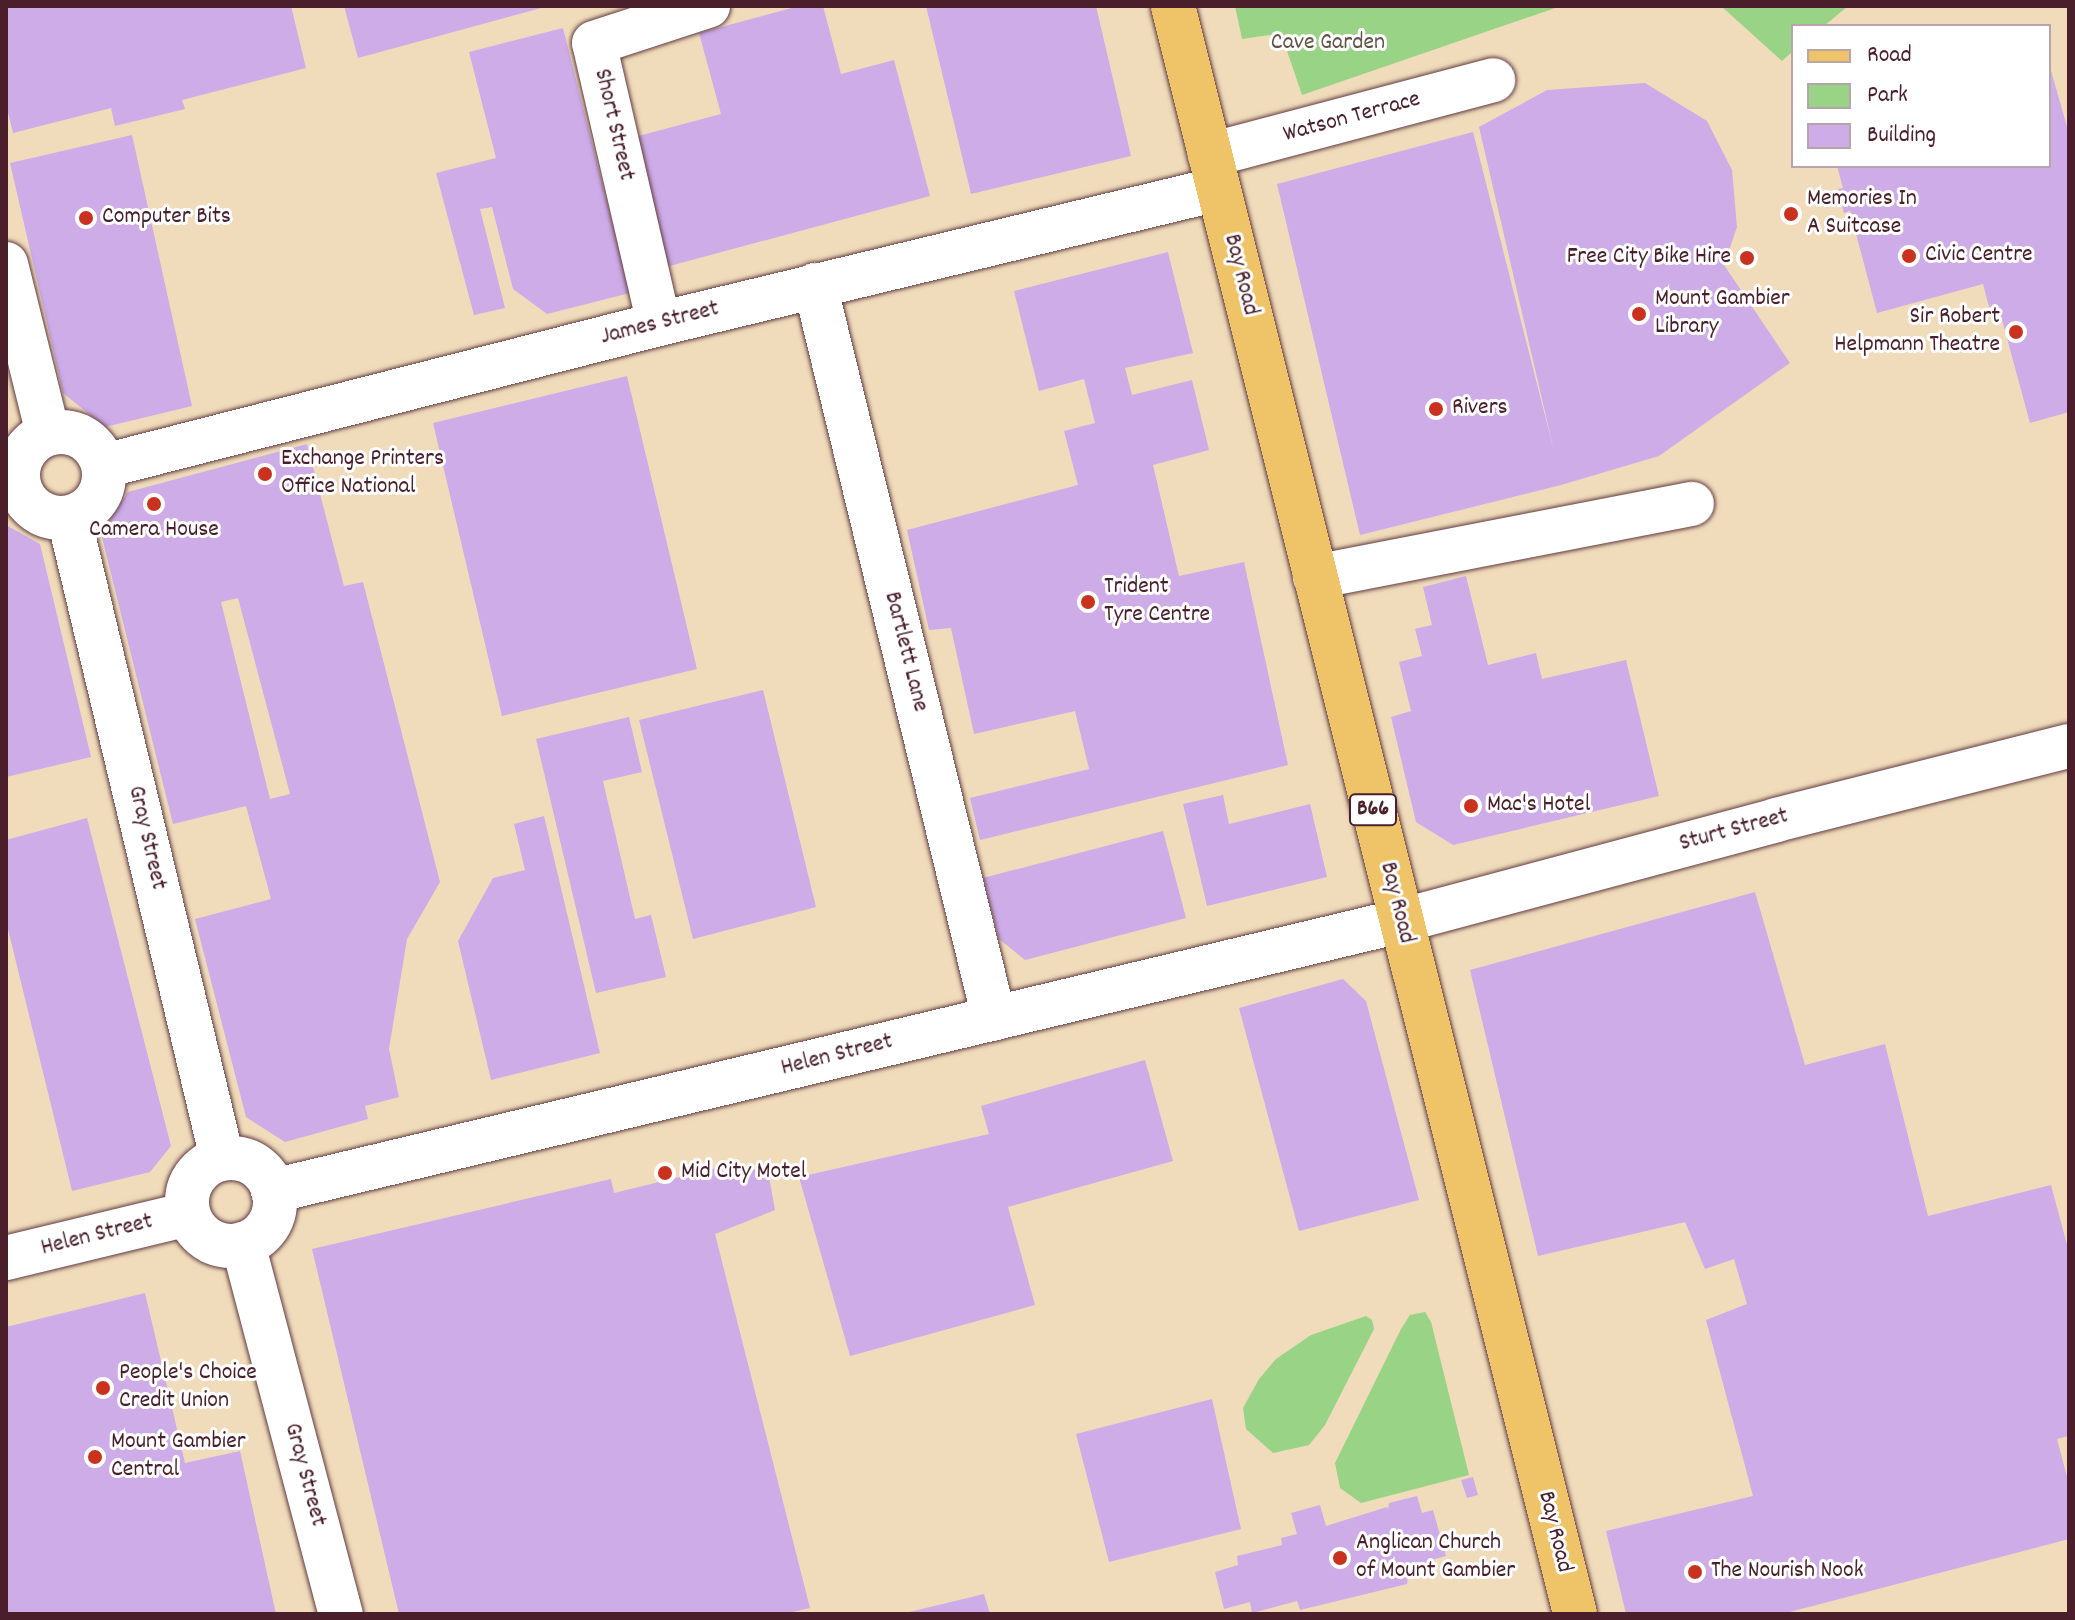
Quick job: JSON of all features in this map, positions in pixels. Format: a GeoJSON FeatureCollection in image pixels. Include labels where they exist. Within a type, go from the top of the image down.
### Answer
{"type":"FeatureCollection","features":[{"type":"Feature","properties":{"kind":"main road","name":"Bay Road"},"geometry":{"type":"LineString","coordinates":[[1173,6],[1575,1614]]}},
{"type":"Feature","properties":{"kind":"street","name":"Short Street"},"geometry":{"type":"LineString","coordinates":[[659,324],[594,43],[708,6]]}},
{"type":"Feature","properties":{"kind":"street","name":"Watson Terrace"},"geometry":{"type":"LineString","coordinates":[[1214,172],[1493,80]]}},
{"type":"Feature","properties":{"kind":"street","name":"James Street"},"geometry":{"type":"LineString","coordinates":[[104,466],[815,285],[1214,172]]}},
{"type":"Feature","properties":{"kind":"street"},"geometry":{"type":"LineString","coordinates":[[6,264],[48,434]]}},
{"type":"Feature","properties":{"kind":"street","name":"Bartlett Lane"},"geometry":{"type":"LineString","coordinates":[[815,285],[994,1018]]}},
{"type":"Feature","properties":{"kind":"street"},"geometry":{"type":"LineString","coordinates":[[48,434],[77,434],[99,453],[104,466],[101,493],[82,514],[69,518],[43,515],[12,488],[20,460],[36,439],[48,434]]}},
{"type":"Feature","properties":{"kind":"street"},"geometry":{"type":"LineString","coordinates":[[1315,577],[1692,504]]}},
{"type":"Feature","properties":{"kind":"street","name":"Gray Street"},"geometry":{"type":"LineString","coordinates":[[69,518],[222,1158]]}},
{"type":"Feature","properties":{"kind":"street","name":"Sturt Street"},"geometry":{"type":"LineString","coordinates":[[1400,921],[1776,820],[2069,746]]}},
{"type":"Feature","properties":{"kind":"street","name":"Helen Street"},"geometry":{"type":"LineString","coordinates":[[273,1191],[1400,921]]}},
{"type":"Feature","properties":{"kind":"street"},"geometry":{"type":"LineString","coordinates":[[222,1158],[235,1158],[260,1169],[273,1191],[272,1218],[265,1229],[243,1244],[216,1243],[203,1236],[188,1214],[190,1185],[208,1164],[222,1158]]}},
{"type":"Feature","properties":{"kind":"street","name":"Helen Street"},"geometry":{"type":"LineString","coordinates":[[6,1258],[188,1214]]}},
{"type":"Feature","properties":{"kind":"street","name":"Gray Street"},"geometry":{"type":"LineString","coordinates":[[243,1244],[341,1614]]}},
{"type":"Feature","properties":{"kind":"green space","name":"Cave Garden"},"geometry":{"type":"Polygon","coordinates":[[[1235,6],[1561,6],[1302,95],[1285,45],[1269,35],[1242,39],[1235,6]]]}},
{"type":"Feature","properties":{"kind":"green space"},"geometry":{"type":"Polygon","coordinates":[[[1721,6],[1848,6],[1826,24],[1791,24],[1791,53],[1782,61],[1721,6]]]}},
{"type":"Feature","properties":{"kind":"green space"},"geometry":{"type":"Polygon","coordinates":[[[1425,1312],[1431,1322],[1469,1475],[1361,1503],[1340,1488],[1335,1463],[1401,1329],[1410,1315],[1425,1312]]]}},
{"type":"Feature","properties":{"kind":"green space"},"geometry":{"type":"Polygon","coordinates":[[[1366,1316],[1372,1320],[1374,1329],[1325,1425],[1309,1445],[1273,1453],[1246,1429],[1243,1408],[1259,1379],[1276,1359],[1311,1335],[1366,1316]]]}},
{"type":"Feature","properties":{"kind":"building"},"geometry":{"type":"Polygon","coordinates":[[[6,6],[291,6],[306,68],[182,100],[185,109],[115,126],[111,108],[13,133],[6,104],[6,6]]]}},
{"type":"Feature","properties":{"kind":"building"},"geometry":{"type":"Polygon","coordinates":[[[344,6],[545,6],[545,7],[358,58],[344,6]]]}},
{"type":"Feature","properties":{"kind":"building"},"geometry":{"type":"Polygon","coordinates":[[[799,6],[823,6],[841,74],[894,60],[930,196],[662,268],[627,139],[721,114],[699,33],[799,6]]]}},
{"type":"Feature","properties":{"kind":"building"},"geometry":{"type":"Polygon","coordinates":[[[926,6],[1096,6],[1131,156],[971,194],[926,6]]]}},
{"type":"Feature","properties":{"kind":"building"},"geometry":{"type":"Polygon","coordinates":[[[563,28],[630,293],[547,314],[513,289],[492,207],[480,209],[505,308],[474,315],[436,173],[496,158],[469,52],[563,28]]]}},
{"type":"Feature","properties":{"kind":"building"},"geometry":{"type":"Polygon","coordinates":[[[2051,71],[2069,134],[2069,412],[2030,423],[1998,305],[1989,307],[1983,284],[1877,313],[1850,211],[1844,213],[1838,189],[1843,188],[1838,168],[2051,168],[2051,71]]]}},
{"type":"Feature","properties":{"kind":"building"},"geometry":{"type":"Polygon","coordinates":[[[1645,83],[1707,121],[1732,170],[1737,227],[1724,265],[1790,363],[1659,456],[1561,485],[1360,535],[1277,184],[1473,132],[1554,451],[1479,127],[1547,90],[1645,83]]]}},
{"type":"Feature","properties":{"kind":"building"},"geometry":{"type":"Polygon","coordinates":[[[132,135],[192,406],[105,427],[63,393],[10,163],[132,135]]]}},
{"type":"Feature","properties":{"kind":"building"},"geometry":{"type":"Polygon","coordinates":[[[1168,252],[1193,353],[1125,368],[1132,395],[1192,380],[1209,450],[1153,465],[1179,576],[1244,562],[1288,765],[980,840],[970,798],[1089,769],[1075,711],[974,734],[951,628],[929,630],[907,530],[1078,485],[1064,431],[1095,423],[1084,379],[1039,391],[1014,291],[1168,252]]]}},
{"type":"Feature","properties":{"kind":"building"},"geometry":{"type":"Polygon","coordinates":[[[627,376],[697,669],[502,716],[433,423],[627,376]]]}},
{"type":"Feature","properties":{"kind":"building"},"geometry":{"type":"Polygon","coordinates":[[[307,444],[344,586],[363,582],[440,882],[407,939],[389,1049],[399,1097],[365,1106],[368,1119],[285,1142],[246,1117],[195,919],[271,899],[246,806],[173,824],[101,533],[128,492],[307,444]],[[238,598],[221,602],[270,799],[290,794],[238,598]]]}},
{"type":"Feature","properties":{"kind":"building"},"geometry":{"type":"Polygon","coordinates":[[[6,525],[40,544],[91,757],[6,777],[6,525]]]}},
{"type":"Feature","properties":{"kind":"building"},"geometry":{"type":"Polygon","coordinates":[[[1466,576],[1488,665],[1536,653],[1542,679],[1626,660],[1659,796],[1453,845],[1416,822],[1391,717],[1411,711],[1399,662],[1422,656],[1415,629],[1432,625],[1423,587],[1466,576]]]}},
{"type":"Feature","properties":{"kind":"building"},"geometry":{"type":"Polygon","coordinates":[[[763,690],[816,907],[693,939],[639,720],[763,690]]]}},
{"type":"Feature","properties":{"kind":"building"},"geometry":{"type":"Polygon","coordinates":[[[629,717],[642,772],[603,781],[635,919],[651,915],[666,977],[596,993],[536,739],[629,717]]]}},
{"type":"Feature","properties":{"kind":"building"},"geometry":{"type":"Polygon","coordinates":[[[1223,795],[1229,824],[1310,804],[1327,877],[1207,906],[1183,804],[1223,795]]]}},
{"type":"Feature","properties":{"kind":"building"},"geometry":{"type":"Polygon","coordinates":[[[544,816],[600,1053],[491,1080],[458,941],[493,878],[525,870],[514,824],[544,816]]]}},
{"type":"Feature","properties":{"kind":"building"},"geometry":{"type":"Polygon","coordinates":[[[87,818],[171,1146],[150,1172],[72,1191],[6,921],[6,840],[87,818]]]}},
{"type":"Feature","properties":{"kind":"building"},"geometry":{"type":"Polygon","coordinates":[[[1163,831],[1186,918],[1025,960],[999,939],[983,878],[1163,831]]]}},
{"type":"Feature","properties":{"kind":"building"},"geometry":{"type":"Polygon","coordinates":[[[1755,892],[1805,1065],[1885,1044],[1928,1216],[2051,1185],[2069,1252],[2069,1436],[2057,1439],[2069,1484],[2069,1539],[1782,1614],[1626,1614],[1606,1531],[1753,1496],[1706,1320],[1747,1304],[1734,1259],[1705,1269],[1685,1222],[1538,1256],[1470,970],[1755,892]]]}},
{"type":"Feature","properties":{"kind":"building"},"geometry":{"type":"Polygon","coordinates":[[[1343,979],[1366,1001],[1419,1200],[1299,1231],[1239,1008],[1343,979]]]}},
{"type":"Feature","properties":{"kind":"building"},"geometry":{"type":"Polygon","coordinates":[[[1145,1060],[1173,1161],[1008,1207],[1035,1305],[850,1356],[799,1177],[989,1134],[981,1106],[1145,1060]]]}},
{"type":"Feature","properties":{"kind":"building"},"geometry":{"type":"Polygon","coordinates":[[[725,1166],[768,1171],[775,1210],[715,1234],[810,1608],[784,1614],[399,1614],[312,1249],[611,1179],[614,1193],[725,1166]]]}},
{"type":"Feature","properties":{"kind":"building","name":"Mount Gambier Central"},"geometry":{"type":"Polygon","coordinates":[[[145,1293],[185,1463],[240,1451],[276,1614],[6,1614],[6,1327],[145,1293]]]}},
{"type":"Feature","properties":{"kind":"building"},"geometry":{"type":"Polygon","coordinates":[[[1212,1399],[1241,1529],[1109,1562],[1076,1434],[1212,1399]]]}},
{"type":"Feature","properties":{"kind":"building"},"geometry":{"type":"Polygon","coordinates":[[[1473,1477],[1478,1495],[1467,1498],[1461,1480],[1473,1477]]]}},
{"type":"Feature","properties":{"kind":"building"},"geometry":{"type":"Polygon","coordinates":[[[1417,1496],[1422,1513],[1433,1510],[1446,1556],[1427,1561],[1429,1571],[1408,1576],[1407,1584],[1300,1610],[1297,1601],[1252,1613],[1250,1602],[1224,1609],[1215,1572],[1238,1565],[1237,1556],[1282,1545],[1281,1538],[1297,1534],[1291,1513],[1320,1505],[1326,1526],[1387,1507],[1388,1510],[1389,1503],[1417,1496]]]}},
{"type":"Feature","properties":{"kind":"building"},"geometry":{"type":"Polygon","coordinates":[[[984,1594],[990,1614],[905,1614],[905,1613],[984,1594]]]}},
{"type":"Feature","properties":{"kind":"place","name":"Memories In A Suitcase"},"geometry":{"type":"Point","coordinates":[1791,214]}},
{"type":"Feature","properties":{"kind":"place","name":"Computer Bits"},"geometry":{"type":"Point","coordinates":[86,218]}},
{"type":"Feature","properties":{"kind":"place","name":"Civic Centre"},"geometry":{"type":"Point","coordinates":[1909,256]}},
{"type":"Feature","properties":{"kind":"place","name":"Free City Bike Hire"},"geometry":{"type":"Point","coordinates":[1747,258]}},
{"type":"Feature","properties":{"kind":"place","name":"Mount Gambier Library"},"geometry":{"type":"Point","coordinates":[1639,314]}},
{"type":"Feature","properties":{"kind":"place","name":"Sir Robert Helpmann Theatre"},"geometry":{"type":"Point","coordinates":[2016,332]}},
{"type":"Feature","properties":{"kind":"place","name":"Rivers"},"geometry":{"type":"Point","coordinates":[1436,409]}},
{"type":"Feature","properties":{"kind":"place","name":"Exchange Printers Office National"},"geometry":{"type":"Point","coordinates":[265,474]}},
{"type":"Feature","properties":{"kind":"place","name":"Camera House"},"geometry":{"type":"Point","coordinates":[154,504]}},
{"type":"Feature","properties":{"kind":"place","name":"Trident Tyre Centre"},"geometry":{"type":"Point","coordinates":[1088,602]}},
{"type":"Feature","properties":{"kind":"place","name":"Mac's Hotel"},"geometry":{"type":"Point","coordinates":[1471,806]}},
{"type":"Feature","properties":{"kind":"place","name":"Mid City Motel"},"geometry":{"type":"Point","coordinates":[665,1173]}},
{"type":"Feature","properties":{"kind":"place","name":"People's Choice Credit Union"},"geometry":{"type":"Point","coordinates":[103,1388]}},
{"type":"Feature","properties":{"kind":"place","name":"Mount Gambier Central"},"geometry":{"type":"Point","coordinates":[95,1457]}},
{"type":"Feature","properties":{"kind":"place","name":"Anglican Church of Mount Gambier"},"geometry":{"type":"Point","coordinates":[1340,1558]}},
{"type":"Feature","properties":{"kind":"place","name":"The Nourish Nook"},"geometry":{"type":"Point","coordinates":[1695,1572]}}]}
